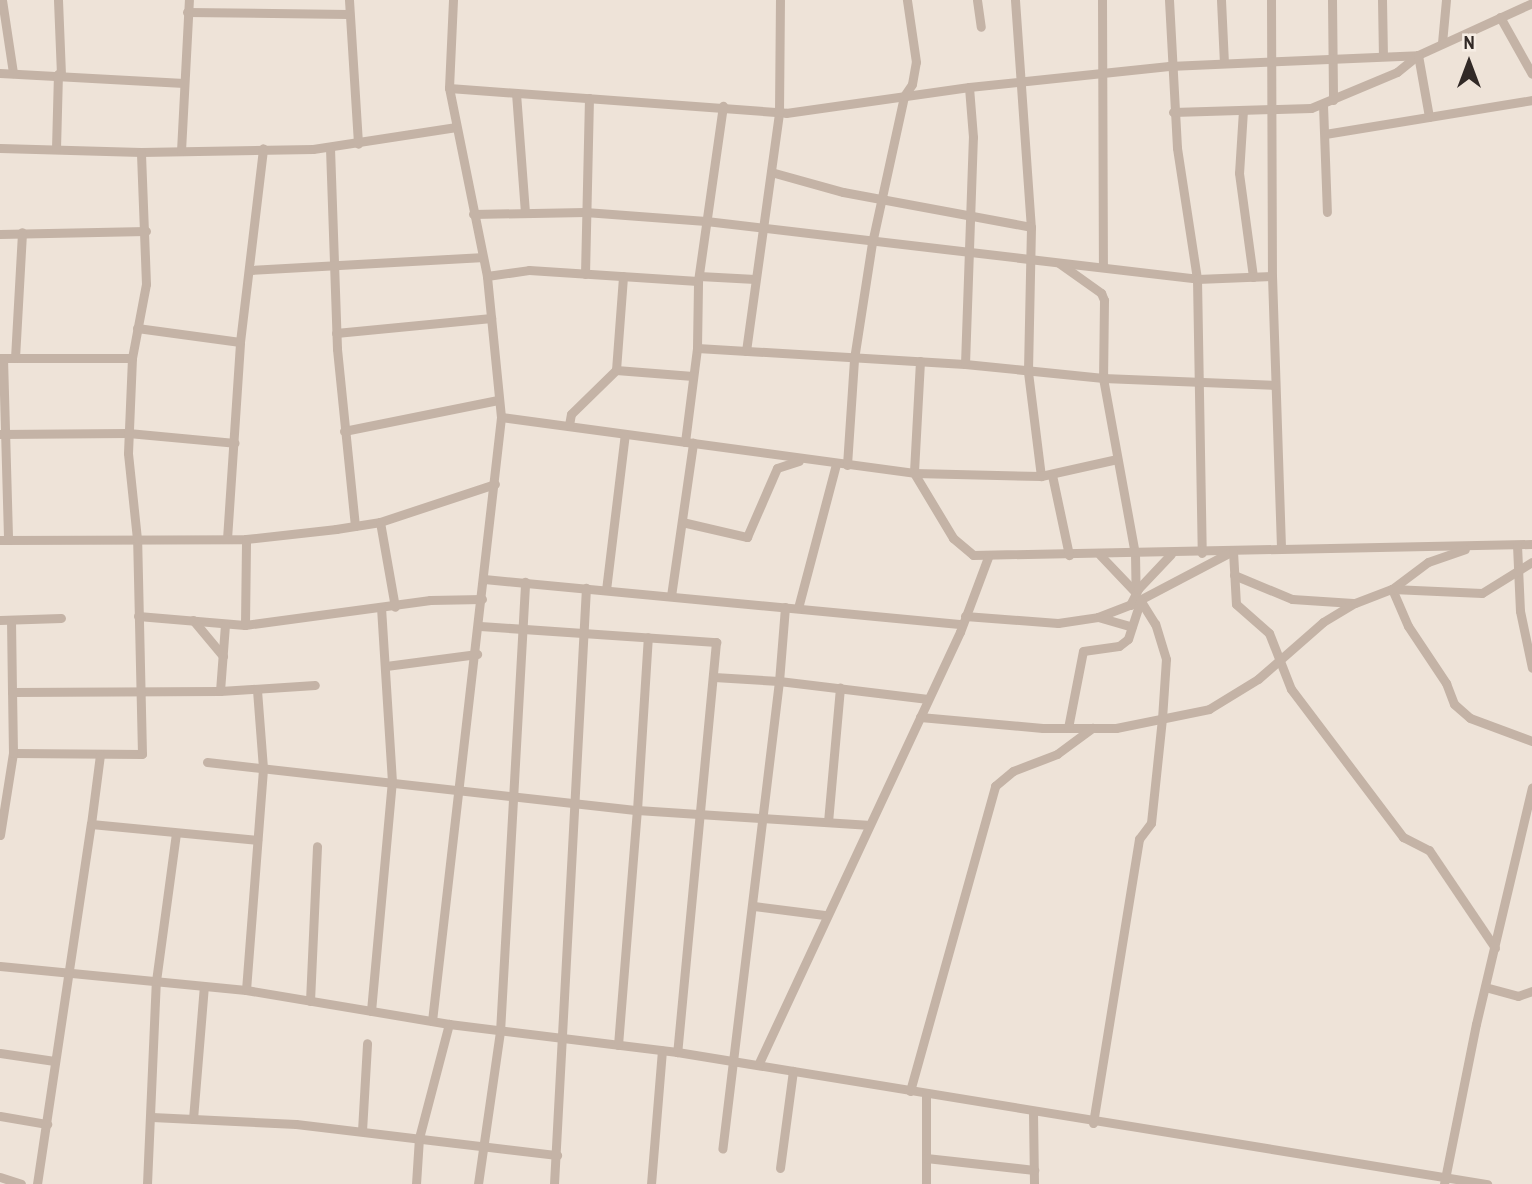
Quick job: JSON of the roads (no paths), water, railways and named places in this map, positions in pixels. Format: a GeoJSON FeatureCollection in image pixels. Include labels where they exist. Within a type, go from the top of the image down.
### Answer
{"type":"FeatureCollection","features":[{"type":"Feature","properties":{"kind":"street"},"geometry":{"type":"LineString","coordinates":[[2,0],[13,73]]}},
{"type":"Feature","properties":{"kind":"street"},"geometry":{"type":"LineString","coordinates":[[56,149],[60,74],[58,0]]}},
{"type":"Feature","properties":{"kind":"street"},"geometry":{"type":"LineString","coordinates":[[181,151],[189,0]]}},
{"type":"Feature","properties":{"kind":"street"},"geometry":{"type":"LineString","coordinates":[[349,0],[358,144]]}},
{"type":"Feature","properties":{"kind":"street"},"geometry":{"type":"LineString","coordinates":[[432,1021],[458,787],[477,654],[501,417],[487,276],[480,257],[449,89],[453,0]]}},
{"type":"Feature","properties":{"kind":"street"},"geometry":{"type":"LineString","coordinates":[[746,351],[779,112],[779,0]]}},
{"type":"Feature","properties":{"kind":"street"},"geometry":{"type":"LineString","coordinates":[[847,465],[855,359],[872,243],[904,96],[916,62],[907,0]]}},
{"type":"Feature","properties":{"kind":"street"},"geometry":{"type":"LineString","coordinates":[[977,0],[981,27]]}},
{"type":"Feature","properties":{"kind":"street"},"geometry":{"type":"LineString","coordinates":[[1015,0],[1031,227],[1028,372],[1041,476]]}},
{"type":"Feature","properties":{"kind":"street"},"geometry":{"type":"LineString","coordinates":[[1102,0],[1100,74],[1103,267]]}},
{"type":"Feature","properties":{"kind":"street"},"geometry":{"type":"LineString","coordinates":[[1169,0],[1169,66],[1173,112],[1197,279],[1202,553]]}},
{"type":"Feature","properties":{"kind":"street"},"geometry":{"type":"LineString","coordinates":[[1221,0],[1224,64]]}},
{"type":"Feature","properties":{"kind":"street"},"geometry":{"type":"LineString","coordinates":[[1271,0],[1274,111],[1272,275],[1281,548]]}},
{"type":"Feature","properties":{"kind":"street"},"geometry":{"type":"LineString","coordinates":[[1332,0],[1333,100]]}},
{"type":"Feature","properties":{"kind":"street"},"geometry":{"type":"LineString","coordinates":[[1382,0],[1383,56]]}},
{"type":"Feature","properties":{"kind":"street"},"geometry":{"type":"LineString","coordinates":[[1442,43],[1446,0]]}},
{"type":"Feature","properties":{"kind":"street"},"geometry":{"type":"LineString","coordinates":[[1506,0],[1510,12]]}},
{"type":"Feature","properties":{"kind":"street"},"geometry":{"type":"LineString","coordinates":[[1173,112],[1274,111],[1323,105],[1397,72],[1418,55],[1442,43],[1532,3]]}},
{"type":"Feature","properties":{"kind":"street"},"geometry":{"type":"LineString","coordinates":[[187,12],[348,14]]}},
{"type":"Feature","properties":{"kind":"street"},"geometry":{"type":"LineString","coordinates":[[1500,17],[1532,74]]}},
{"type":"Feature","properties":{"kind":"street"},"geometry":{"type":"LineString","coordinates":[[449,89],[779,112],[970,86],[1023,84],[1169,66],[1418,55]]}},
{"type":"Feature","properties":{"kind":"street"},"geometry":{"type":"LineString","coordinates":[[1418,55],[1429,117]]}},
{"type":"Feature","properties":{"kind":"street"},"geometry":{"type":"LineString","coordinates":[[0,73],[60,74],[184,83]]}},
{"type":"Feature","properties":{"kind":"street"},"geometry":{"type":"LineString","coordinates":[[965,364],[972,218],[970,86]]}},
{"type":"Feature","properties":{"kind":"street"},"geometry":{"type":"LineString","coordinates":[[516,93],[525,213]]}},
{"type":"Feature","properties":{"kind":"street"},"geometry":{"type":"LineString","coordinates":[[585,274],[589,98]]}},
{"type":"Feature","properties":{"kind":"street"},"geometry":{"type":"LineString","coordinates":[[1325,134],[1532,100]]}},
{"type":"Feature","properties":{"kind":"street"},"geometry":{"type":"LineString","coordinates":[[1323,105],[1327,212]]}},
{"type":"Feature","properties":{"kind":"street"},"geometry":{"type":"LineString","coordinates":[[671,596],[682,522],[689,443],[697,348],[698,279],[723,106]]}},
{"type":"Feature","properties":{"kind":"street"},"geometry":{"type":"LineString","coordinates":[[1244,110],[1239,173],[1253,277]]}},
{"type":"Feature","properties":{"kind":"street"},"geometry":{"type":"LineString","coordinates":[[0,148],[141,152],[330,148],[456,127]]}},
{"type":"Feature","properties":{"kind":"street"},"geometry":{"type":"LineString","coordinates":[[227,539],[240,342],[251,270],[262,148]]}},
{"type":"Feature","properties":{"kind":"street"},"geometry":{"type":"LineString","coordinates":[[330,148],[336,267],[336,333],[355,526]]}},
{"type":"Feature","properties":{"kind":"street"},"geometry":{"type":"LineString","coordinates":[[13,753],[142,754],[137,539],[128,432],[132,358],[146,284],[141,152]]}},
{"type":"Feature","properties":{"kind":"street"},"geometry":{"type":"LineString","coordinates":[[771,172],[972,218],[1031,227]]}},
{"type":"Feature","properties":{"kind":"street"},"geometry":{"type":"LineString","coordinates":[[473,214],[585,212],[706,221],[872,243],[1032,258],[1197,279],[1272,275]]}},
{"type":"Feature","properties":{"kind":"street"},"geometry":{"type":"LineString","coordinates":[[0,234],[146,230]]}},
{"type":"Feature","properties":{"kind":"street"},"geometry":{"type":"LineString","coordinates":[[15,358],[22,232]]}},
{"type":"Feature","properties":{"kind":"street"},"geometry":{"type":"LineString","coordinates":[[251,270],[480,257]]}},
{"type":"Feature","properties":{"kind":"street"},"geometry":{"type":"LineString","coordinates":[[1058,261],[1101,293],[1104,300],[1103,378],[1135,554],[1138,597],[1132,627],[1119,646],[1083,651],[1068,728]]}},
{"type":"Feature","properties":{"kind":"street"},"geometry":{"type":"LineString","coordinates":[[487,276],[529,270],[698,279],[755,279]]}},
{"type":"Feature","properties":{"kind":"street"},"geometry":{"type":"LineString","coordinates":[[569,425],[571,414],[616,370],[623,276]]}},
{"type":"Feature","properties":{"kind":"street"},"geometry":{"type":"LineString","coordinates":[[336,333],[491,318]]}},
{"type":"Feature","properties":{"kind":"street"},"geometry":{"type":"LineString","coordinates":[[137,328],[240,342]]}},
{"type":"Feature","properties":{"kind":"street"},"geometry":{"type":"LineString","coordinates":[[697,348],[965,364],[1103,378],[1275,385]]}},
{"type":"Feature","properties":{"kind":"street"},"geometry":{"type":"LineString","coordinates":[[132,358],[1,358],[4,539],[246,539],[380,522],[495,484]]}},
{"type":"Feature","properties":{"kind":"street"},"geometry":{"type":"LineString","coordinates":[[920,361],[914,473],[954,538],[973,555],[1171,554],[1281,548],[1532,544]]}},
{"type":"Feature","properties":{"kind":"street"},"geometry":{"type":"LineString","coordinates":[[616,370],[693,376]]}},
{"type":"Feature","properties":{"kind":"street"},"geometry":{"type":"LineString","coordinates":[[344,431],[498,400]]}},
{"type":"Feature","properties":{"kind":"street"},"geometry":{"type":"LineString","coordinates":[[501,417],[914,473],[1041,476],[1117,459]]}},
{"type":"Feature","properties":{"kind":"street"},"geometry":{"type":"LineString","coordinates":[[2,434],[128,432],[234,443]]}},
{"type":"Feature","properties":{"kind":"street"},"geometry":{"type":"LineString","coordinates":[[606,590],[625,434]]}},
{"type":"Feature","properties":{"kind":"street"},"geometry":{"type":"LineString","coordinates":[[682,522],[747,537],[762,509],[777,468],[803,459]]}},
{"type":"Feature","properties":{"kind":"street"},"geometry":{"type":"LineString","coordinates":[[797,608],[836,464]]}},
{"type":"Feature","properties":{"kind":"street"},"geometry":{"type":"LineString","coordinates":[[1052,475],[1069,555]]}},
{"type":"Feature","properties":{"kind":"street"},"geometry":{"type":"LineString","coordinates":[[380,522],[395,607]]}},
{"type":"Feature","properties":{"kind":"street"},"geometry":{"type":"LineString","coordinates":[[245,625],[246,539]]}},
{"type":"Feature","properties":{"kind":"street"},"geometry":{"type":"LineString","coordinates":[[1517,545],[1520,611],[1532,668]]}},
{"type":"Feature","properties":{"kind":"street"},"geometry":{"type":"LineString","coordinates":[[920,718],[1092,728],[1162,719],[1209,709],[1279,663],[1323,622],[1355,603],[1392,589],[1428,562],[1472,547]]}},
{"type":"Feature","properties":{"kind":"street"},"geometry":{"type":"LineString","coordinates":[[1233,551],[1236,604],[1269,633],[1291,689],[1403,837],[1429,850],[1495,948]]}},
{"type":"Feature","properties":{"kind":"street"},"geometry":{"type":"LineString","coordinates":[[1138,597],[1233,551]]}},
{"type":"Feature","properties":{"kind":"street"},"geometry":{"type":"LineString","coordinates":[[484,579],[797,608],[963,620],[1058,623],[1098,617],[1130,605],[1171,554]]}},
{"type":"Feature","properties":{"kind":"street"},"geometry":{"type":"LineString","coordinates":[[1093,1123],[1139,839],[1151,823],[1166,659],[1155,624],[1138,597],[1100,555]]}},
{"type":"Feature","properties":{"kind":"street"},"geometry":{"type":"LineString","coordinates":[[758,1065],[824,915],[920,718],[988,557]]}},
{"type":"Feature","properties":{"kind":"street"},"geometry":{"type":"LineString","coordinates":[[1392,589],[1482,593],[1518,567],[1532,562]]}},
{"type":"Feature","properties":{"kind":"street"},"geometry":{"type":"LineString","coordinates":[[1234,575],[1292,599],[1355,603]]}},
{"type":"Feature","properties":{"kind":"street"},"geometry":{"type":"LineString","coordinates":[[478,1184],[481,1145],[500,1032],[526,582]]}},
{"type":"Feature","properties":{"kind":"street"},"geometry":{"type":"LineString","coordinates":[[554,1184],[586,588]]}},
{"type":"Feature","properties":{"kind":"street"},"geometry":{"type":"LineString","coordinates":[[1392,589],[1408,626],[1446,683],[1454,704],[1470,718],[1532,741]]}},
{"type":"Feature","properties":{"kind":"street"},"geometry":{"type":"LineString","coordinates":[[138,616],[245,625],[381,609],[430,600],[482,599]]}},
{"type":"Feature","properties":{"kind":"street"},"geometry":{"type":"LineString","coordinates":[[722,1149],[764,820],[785,607]]}},
{"type":"Feature","properties":{"kind":"street"},"geometry":{"type":"LineString","coordinates":[[371,1011],[392,782],[381,609]]}},
{"type":"Feature","properties":{"kind":"street"},"geometry":{"type":"LineString","coordinates":[[1098,617],[1132,627]]}},
{"type":"Feature","properties":{"kind":"street"},"geometry":{"type":"LineString","coordinates":[[0,620],[61,618]]}},
{"type":"Feature","properties":{"kind":"street"},"geometry":{"type":"LineString","coordinates":[[0,835],[13,753],[11,620]]}},
{"type":"Feature","properties":{"kind":"street"},"geometry":{"type":"LineString","coordinates":[[193,620],[223,657]]}},
{"type":"Feature","properties":{"kind":"street"},"geometry":{"type":"LineString","coordinates":[[220,691],[225,624]]}},
{"type":"Feature","properties":{"kind":"street"},"geometry":{"type":"LineString","coordinates":[[480,626],[716,642],[702,816],[677,1052]]}},
{"type":"Feature","properties":{"kind":"street"},"geometry":{"type":"LineString","coordinates":[[618,1045],[648,637]]}},
{"type":"Feature","properties":{"kind":"street"},"geometry":{"type":"LineString","coordinates":[[386,666],[477,654]]}},
{"type":"Feature","properties":{"kind":"street"},"geometry":{"type":"LineString","coordinates":[[714,677],[779,681],[928,699]]}},
{"type":"Feature","properties":{"kind":"street"},"geometry":{"type":"LineString","coordinates":[[12,692],[139,689],[220,691],[315,685]]}},
{"type":"Feature","properties":{"kind":"street"},"geometry":{"type":"LineString","coordinates":[[828,822],[840,688]]}},
{"type":"Feature","properties":{"kind":"street"},"geometry":{"type":"LineString","coordinates":[[246,990],[263,768],[257,690]]}},
{"type":"Feature","properties":{"kind":"street"},"geometry":{"type":"LineString","coordinates":[[0,720],[12,721]]}},
{"type":"Feature","properties":{"kind":"street"},"geometry":{"type":"LineString","coordinates":[[910,1091],[995,786],[1013,771],[1057,754],[1092,728]]}},
{"type":"Feature","properties":{"kind":"street"},"geometry":{"type":"LineString","coordinates":[[37,1184],[100,755]]}},
{"type":"Feature","properties":{"kind":"street"},"geometry":{"type":"LineString","coordinates":[[207,762],[458,787],[637,810],[867,825]]}},
{"type":"Feature","properties":{"kind":"street"},"geometry":{"type":"LineString","coordinates":[[1444,1180],[1485,988],[1532,789]]}},
{"type":"Feature","properties":{"kind":"street"},"geometry":{"type":"LineString","coordinates":[[91,824],[257,840]]}},
{"type":"Feature","properties":{"kind":"street"},"geometry":{"type":"LineString","coordinates":[[147,1184],[156,981],[176,833]]}},
{"type":"Feature","properties":{"kind":"street"},"geometry":{"type":"LineString","coordinates":[[310,1001],[317,846]]}},
{"type":"Feature","properties":{"kind":"street"},"geometry":{"type":"LineString","coordinates":[[754,906],[824,915]]}},
{"type":"Feature","properties":{"kind":"street"},"geometry":{"type":"LineString","coordinates":[[0,966],[246,990],[500,1032],[563,1037],[677,1052],[1093,1123],[1444,1180],[1487,1184]]}},
{"type":"Feature","properties":{"kind":"street"},"geometry":{"type":"LineString","coordinates":[[193,1119],[204,986]]}},
{"type":"Feature","properties":{"kind":"street"},"geometry":{"type":"LineString","coordinates":[[1485,988],[1518,996],[1532,991]]}},
{"type":"Feature","properties":{"kind":"street"},"geometry":{"type":"LineString","coordinates":[[416,1184],[419,1138],[449,1024]]}},
{"type":"Feature","properties":{"kind":"street"},"geometry":{"type":"LineString","coordinates":[[362,1131],[367,1043]]}},
{"type":"Feature","properties":{"kind":"street"},"geometry":{"type":"LineString","coordinates":[[651,1184],[662,1050]]}},
{"type":"Feature","properties":{"kind":"street"},"geometry":{"type":"LineString","coordinates":[[0,1053],[54,1061]]}},
{"type":"Feature","properties":{"kind":"street"},"geometry":{"type":"LineString","coordinates":[[780,1168],[793,1071]]}},
{"type":"Feature","properties":{"kind":"street"},"geometry":{"type":"LineString","coordinates":[[926,1094],[926,1184]]}},
{"type":"Feature","properties":{"kind":"street"},"geometry":{"type":"LineString","coordinates":[[1033,1112],[1034,1184]]}},
{"type":"Feature","properties":{"kind":"street"},"geometry":{"type":"LineString","coordinates":[[0,1116],[47,1124]]}},
{"type":"Feature","properties":{"kind":"street"},"geometry":{"type":"LineString","coordinates":[[152,1117],[362,1131],[556,1155]]}},
{"type":"Feature","properties":{"kind":"street"},"geometry":{"type":"LineString","coordinates":[[926,1158],[1034,1170]]}},
{"type":"Feature","properties":{"kind":"street"},"geometry":{"type":"LineString","coordinates":[[0,1177],[22,1184]]}}]}
